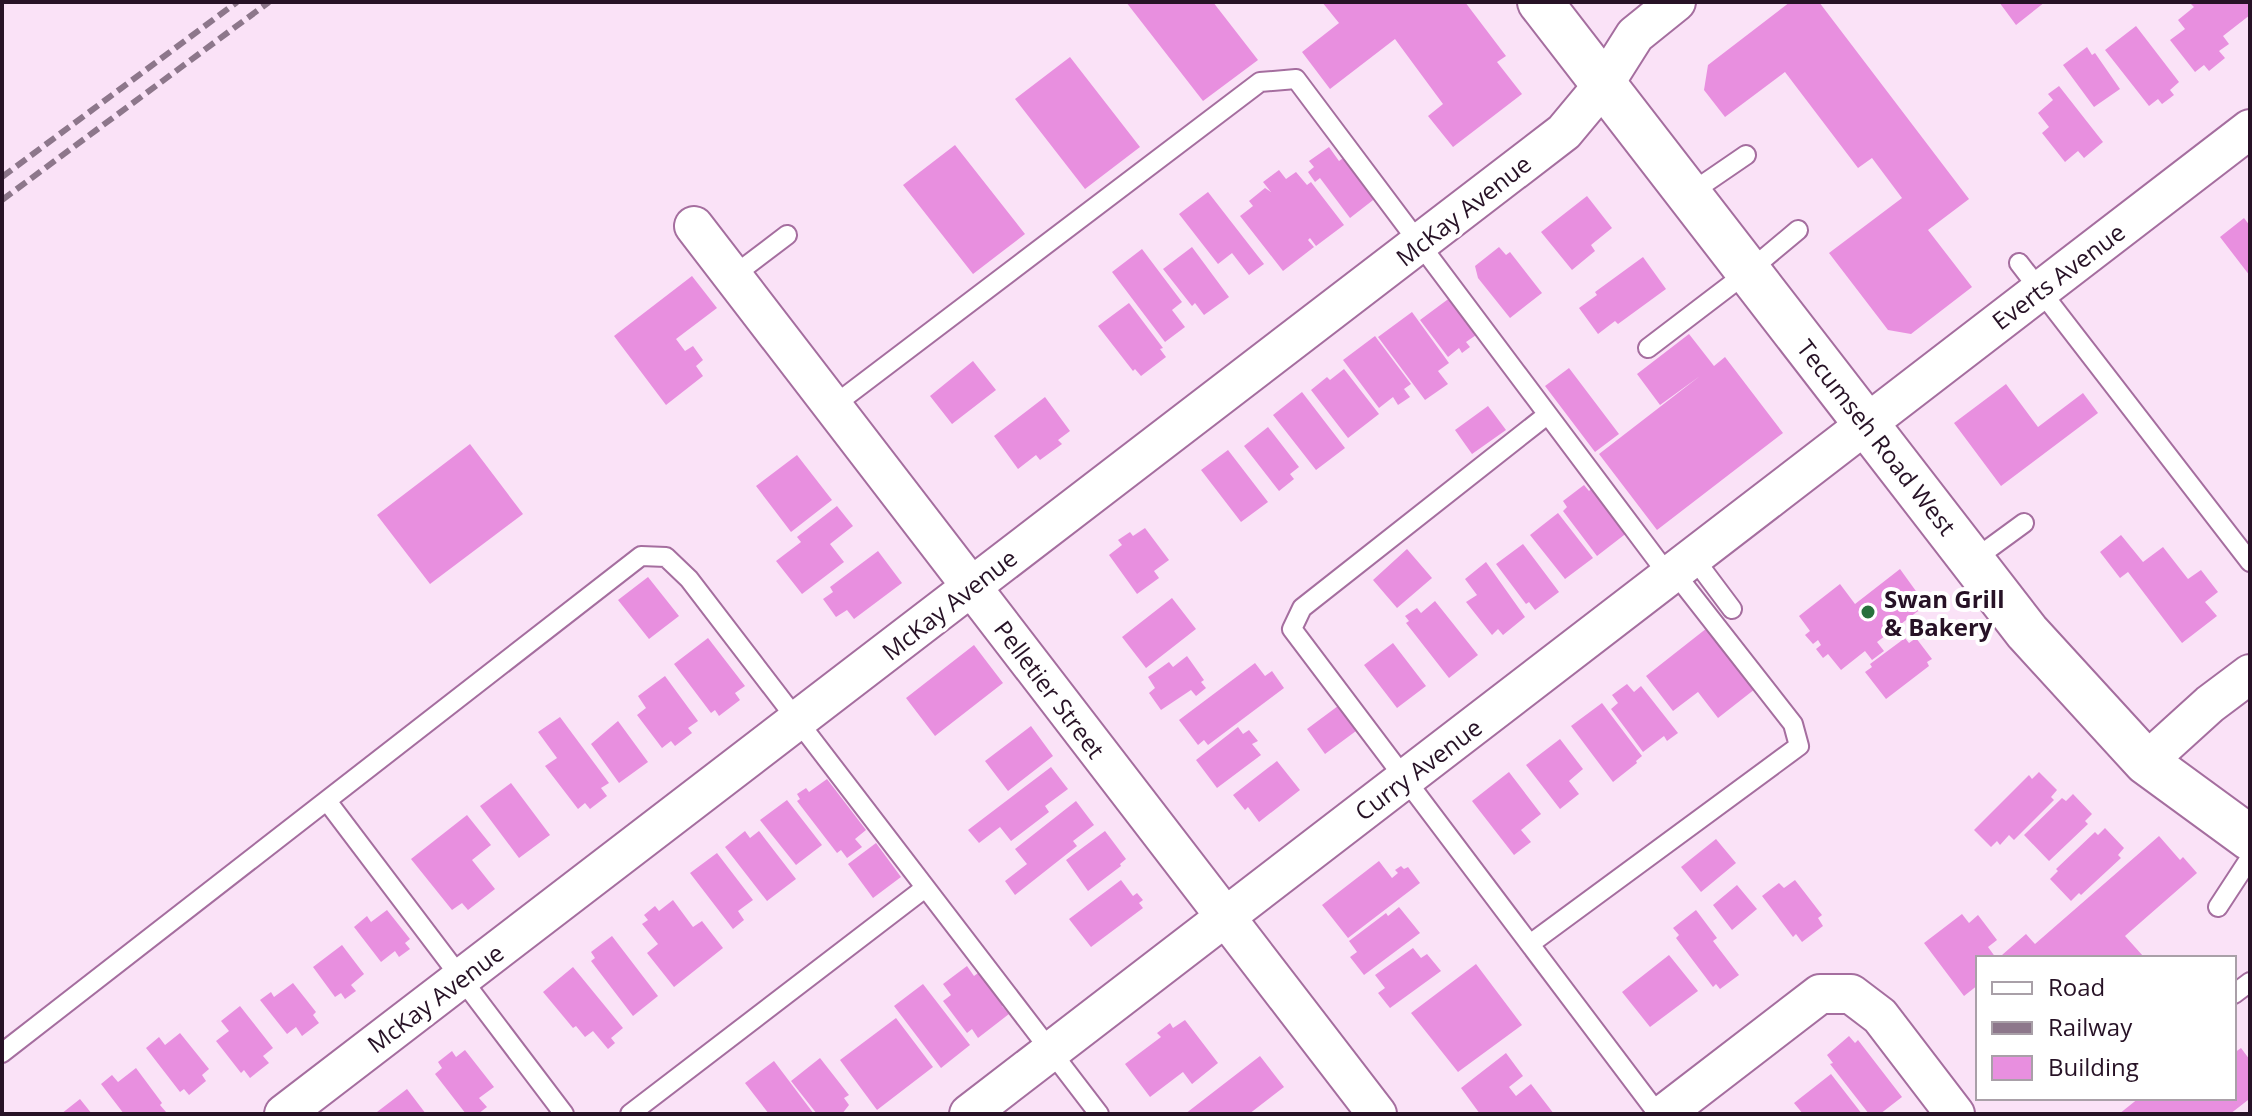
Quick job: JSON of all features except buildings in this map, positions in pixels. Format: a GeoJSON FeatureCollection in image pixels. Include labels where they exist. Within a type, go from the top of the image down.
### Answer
{"type":"FeatureCollection","features":[{"type":"Feature","properties":{"kind":"main road","name":"Tecumseh Road West"},"geometry":{"type":"LineString","coordinates":[[1540,2],[2027,632],[2146,762],[2250,838]]}},
{"type":"Feature","properties":{"kind":"street","name":"McKay Avenue"},"geometry":{"type":"LineString","coordinates":[[284,1114],[1564,132],[1604,84],[1635,35],[1676,2]]}},
{"type":"Feature","properties":{"kind":"street","name":"Everts Avenue"},"geometry":{"type":"LineString","coordinates":[[1866,424],[2030,276],[2250,129]]}},
{"type":"Feature","properties":{"kind":"street","name":"Pelletier Street"},"geometry":{"type":"LineString","coordinates":[[697,242],[733,276],[1377,1114]]}},
{"type":"Feature","properties":{"kind":"street","name":"Curry Avenue"},"geometry":{"type":"LineString","coordinates":[[969,1114],[1866,424]]}},
{"type":"Feature","properties":{"kind":"street"},"geometry":{"type":"LineString","coordinates":[[2146,762],[2210,704],[2250,674]]}},
{"type":"Feature","properties":{"kind":"street"},"geometry":{"type":"LineString","coordinates":[[1661,1114],[1820,994],[1851,994],[1880,1016],[1947,1089]]}},
{"type":"Feature","properties":{"kind":"lane"},"geometry":{"type":"LineString","coordinates":[[833,406],[1260,82],[1296,79],[1547,415],[1679,568],[1793,724],[1799,746],[1530,944]]}},
{"type":"Feature","properties":{"kind":"lane"},"geometry":{"type":"LineString","coordinates":[[1689,194],[1746,155]]}},
{"type":"Feature","properties":{"kind":"lane"},"geometry":{"type":"LineString","coordinates":[[1648,348],[1798,230]]}},
{"type":"Feature","properties":{"kind":"lane"},"geometry":{"type":"LineString","coordinates":[[733,276],[787,235]]}},
{"type":"Feature","properties":{"kind":"lane"},"geometry":{"type":"LineString","coordinates":[[2030,276],[2250,562]]}},
{"type":"Feature","properties":{"kind":"lane"},"geometry":{"type":"LineString","coordinates":[[1547,415],[1302,608],[1292,629],[1661,1114]]}},
{"type":"Feature","properties":{"kind":"lane"},"geometry":{"type":"LineString","coordinates":[[1972,561],[2024,523]]}},
{"type":"Feature","properties":{"kind":"lane"},"geometry":{"type":"LineString","coordinates":[[2,1053],[641,556],[666,557],[689,579],[1099,1114]]}},
{"type":"Feature","properties":{"kind":"lane"},"geometry":{"type":"LineString","coordinates":[[1679,568],[1732,609]]}},
{"type":"Feature","properties":{"kind":"lane"},"geometry":{"type":"LineString","coordinates":[[327,801],[564,1114]]}},
{"type":"Feature","properties":{"kind":"lane"},"geometry":{"type":"LineString","coordinates":[[2218,907],[2250,858]]}},
{"type":"Feature","properties":{"kind":"lane"},"geometry":{"type":"LineString","coordinates":[[630,1114],[925,888]]}},
{"type":"Feature","properties":{"kind":"railway"},"geometry":{"type":"LineString","coordinates":[[2,177],[237,2]]}},
{"type":"Feature","properties":{"kind":"railway"},"geometry":{"type":"LineString","coordinates":[[2,200],[269,2]]}},
{"type":"Feature","properties":{"kind":"place","name":"Swan Grill & Bakery"},"geometry":{"type":"Point","coordinates":[1868,612]}}]}
